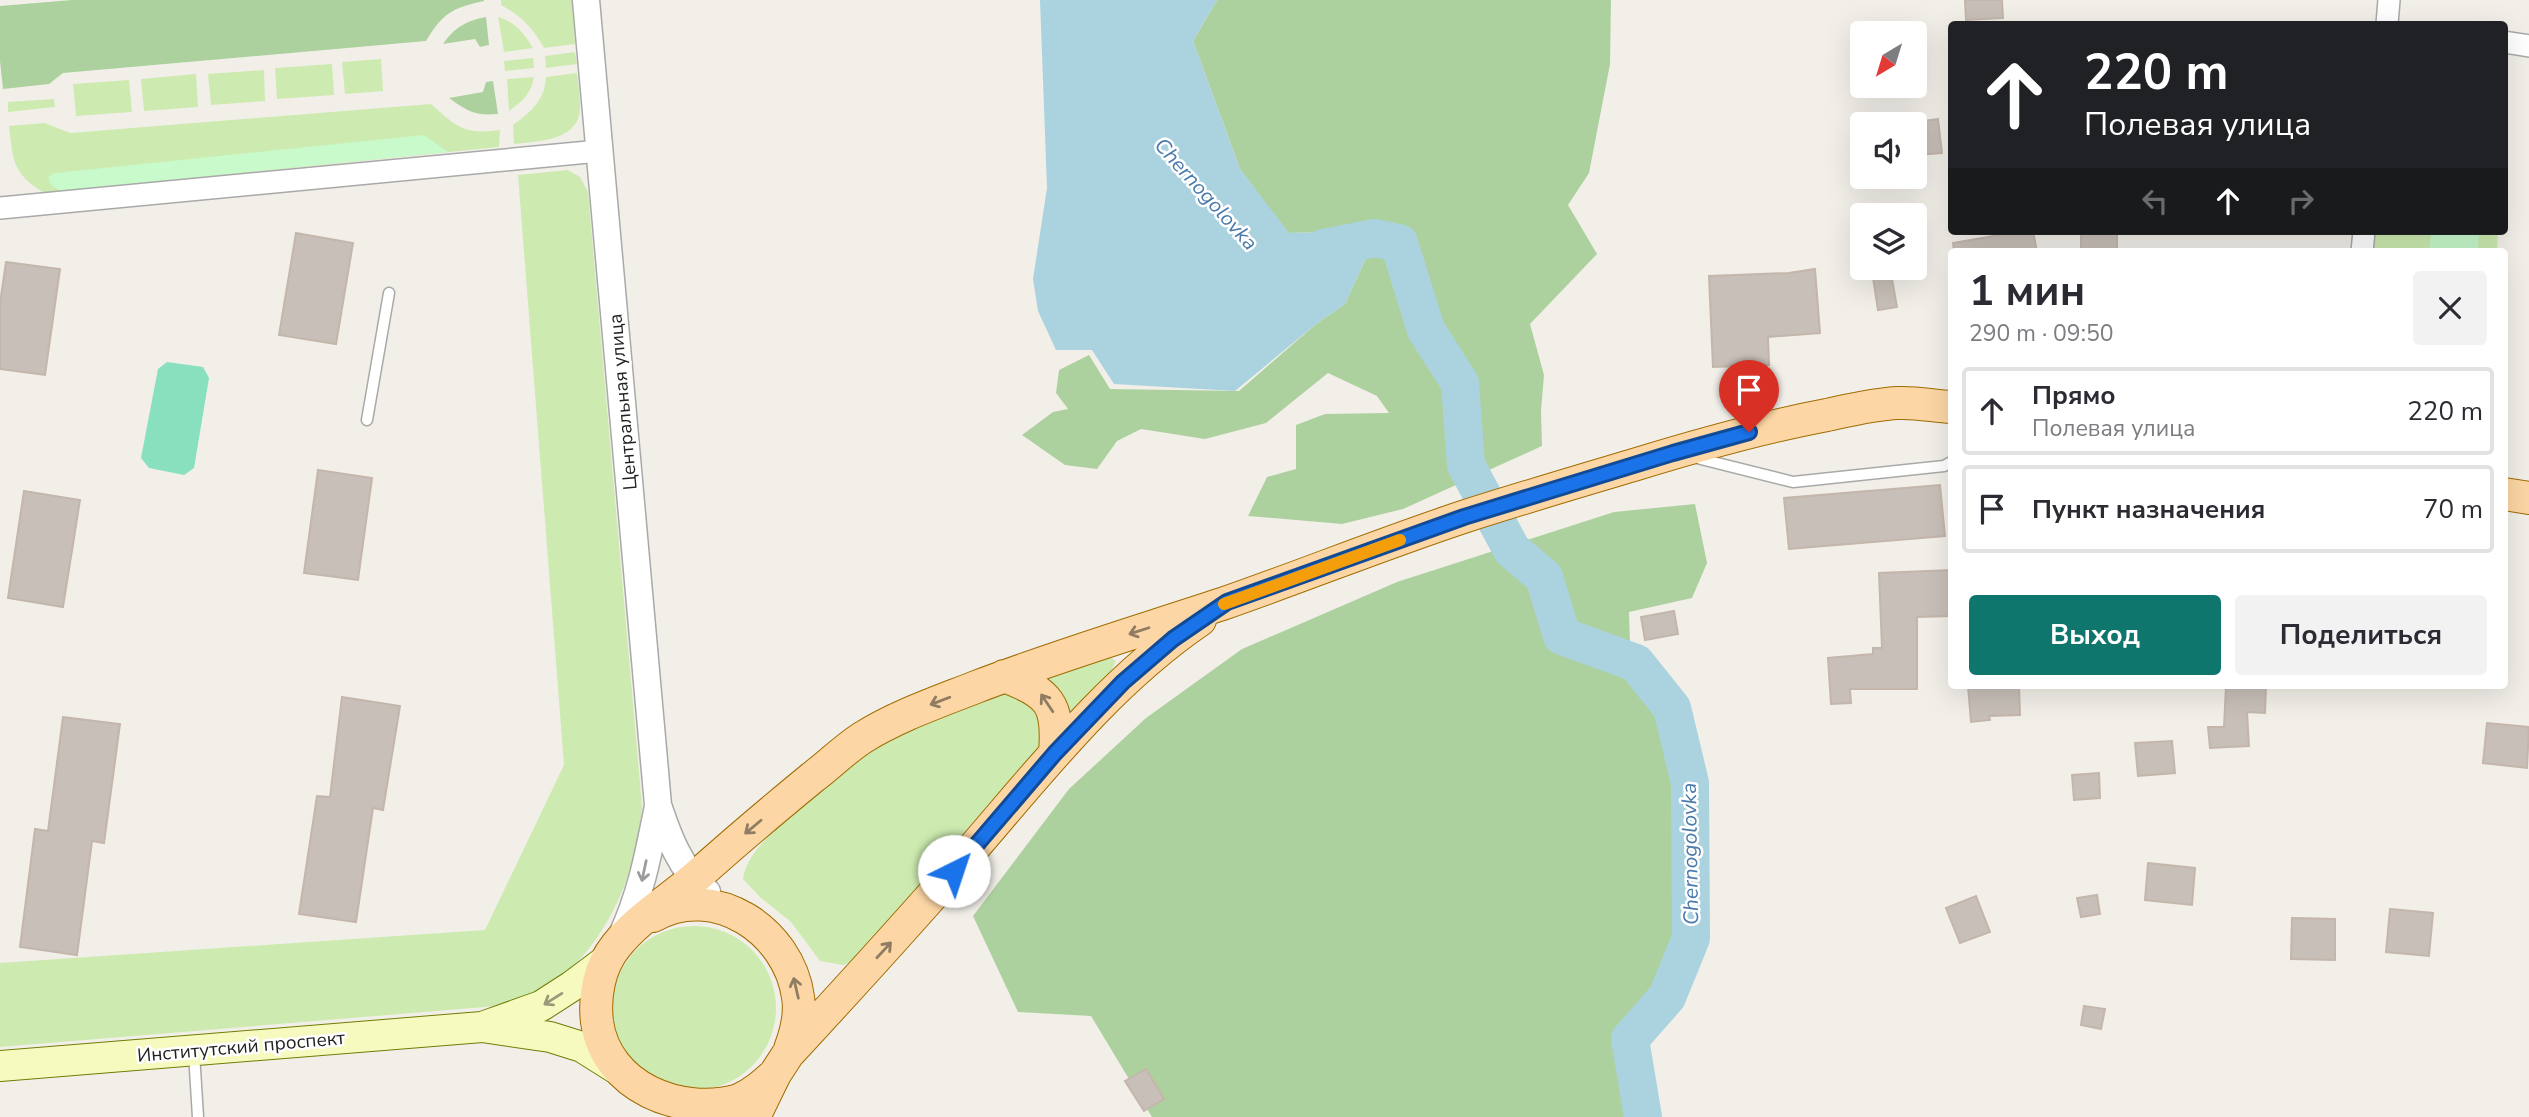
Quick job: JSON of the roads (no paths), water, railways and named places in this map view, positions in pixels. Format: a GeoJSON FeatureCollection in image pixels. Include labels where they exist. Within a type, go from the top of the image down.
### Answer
{"type":"FeatureCollection","features":[{"type":"Feature","properties":{"kind":"main road"},"geometry":{"type":"LineString","coordinates":[[482,1027],[541,1006],[572,986],[747,831],[861,739],[925,706],[1004,676],[1227,602],[1464,517],[1673,453],[1774,426],[1876,406],[1901,403],[1948,407]]}},
{"type":"Feature","properties":{"kind":"main road"},"geometry":{"type":"LineString","coordinates":[[2508,495],[2529,498]]}},
{"type":"Feature","properties":{"kind":"main road"},"geometry":{"type":"LineString","coordinates":[[482,1027],[550,1037],[582,1046],[660,1101],[693,1109],[738,1101],[758,1089],[782,1064],[921,910],[1055,753],[1123,682],[1173,639],[1227,602]]}},
{"type":"Feature","properties":{"kind":"main road"},"geometry":{"type":"LineString","coordinates":[[1004,676],[1032,687],[1048,702],[1057,727],[1055,753]]}},
{"type":"Feature","properties":{"kind":"main road"},"geometry":{"type":"LineString","coordinates":[[653,1117],[605,1049],[598,1027],[596,1004],[599,981],[620,943],[659,913],[683,906],[708,906],[733,912],[758,926],[779,946],[792,971],[799,999],[797,1027],[782,1064],[754,1117]]}},
{"type":"Feature","properties":{"kind":"main road","name":"Институтский проспект"},"geometry":{"type":"LineString","coordinates":[[0,1066],[482,1027]]}},
{"type":"Feature","properties":{"kind":"street","name":"Центральная улица"},"geometry":{"type":"LineString","coordinates":[[586,0],[658,804]]}},
{"type":"Feature","properties":{"kind":"street"},"geometry":{"type":"LineString","coordinates":[[2389,0],[2390,21]]}},
{"type":"Feature","properties":{"kind":"street"},"geometry":{"type":"LineString","coordinates":[[2508,43],[2529,46]]}},
{"type":"Feature","properties":{"kind":"street"},"geometry":{"type":"LineString","coordinates":[[0,208],[599,150]]}},
{"type":"Feature","properties":{"kind":"street"},"geometry":{"type":"LineString","coordinates":[[658,804],[672,844],[693,879],[733,912]]}},
{"type":"Feature","properties":{"kind":"street"},"geometry":{"type":"LineString","coordinates":[[620,943],[642,881],[658,804]]}},
{"type":"Feature","properties":{"kind":"lane"},"geometry":{"type":"LineString","coordinates":[[367,420],[389,293]]}},
{"type":"Feature","properties":{"kind":"lane"},"geometry":{"type":"LineString","coordinates":[[1673,453],[1793,482],[1948,464]]}},
{"type":"Feature","properties":{"kind":"lane"},"geometry":{"type":"LineString","coordinates":[[194,1049],[198,1117]]}},
{"type":"Feature","properties":{"kind":"water"},"geometry":{"type":"Polygon","coordinates":[[[1040,0],[1217,0],[1193,41],[1240,169],[1289,233],[1333,232],[1368,220],[1375,238],[1345,304],[1316,324],[1235,391],[1114,384],[1092,350],[1056,350],[1038,311],[1033,279],[1047,188],[1040,0]]]}},
{"type":"Feature","properties":{"kind":"waterway","name":"Chernogolovka"},"geometry":{"type":"LineString","coordinates":[[1324,248],[1375,238],[1399,243],[1426,330],[1460,383],[1466,465],[1512,550],[1544,577],[1562,636],[1636,663],[1672,708],[1690,783],[1691,938],[1667,997],[1630,1039],[1643,1117]]}}]}
